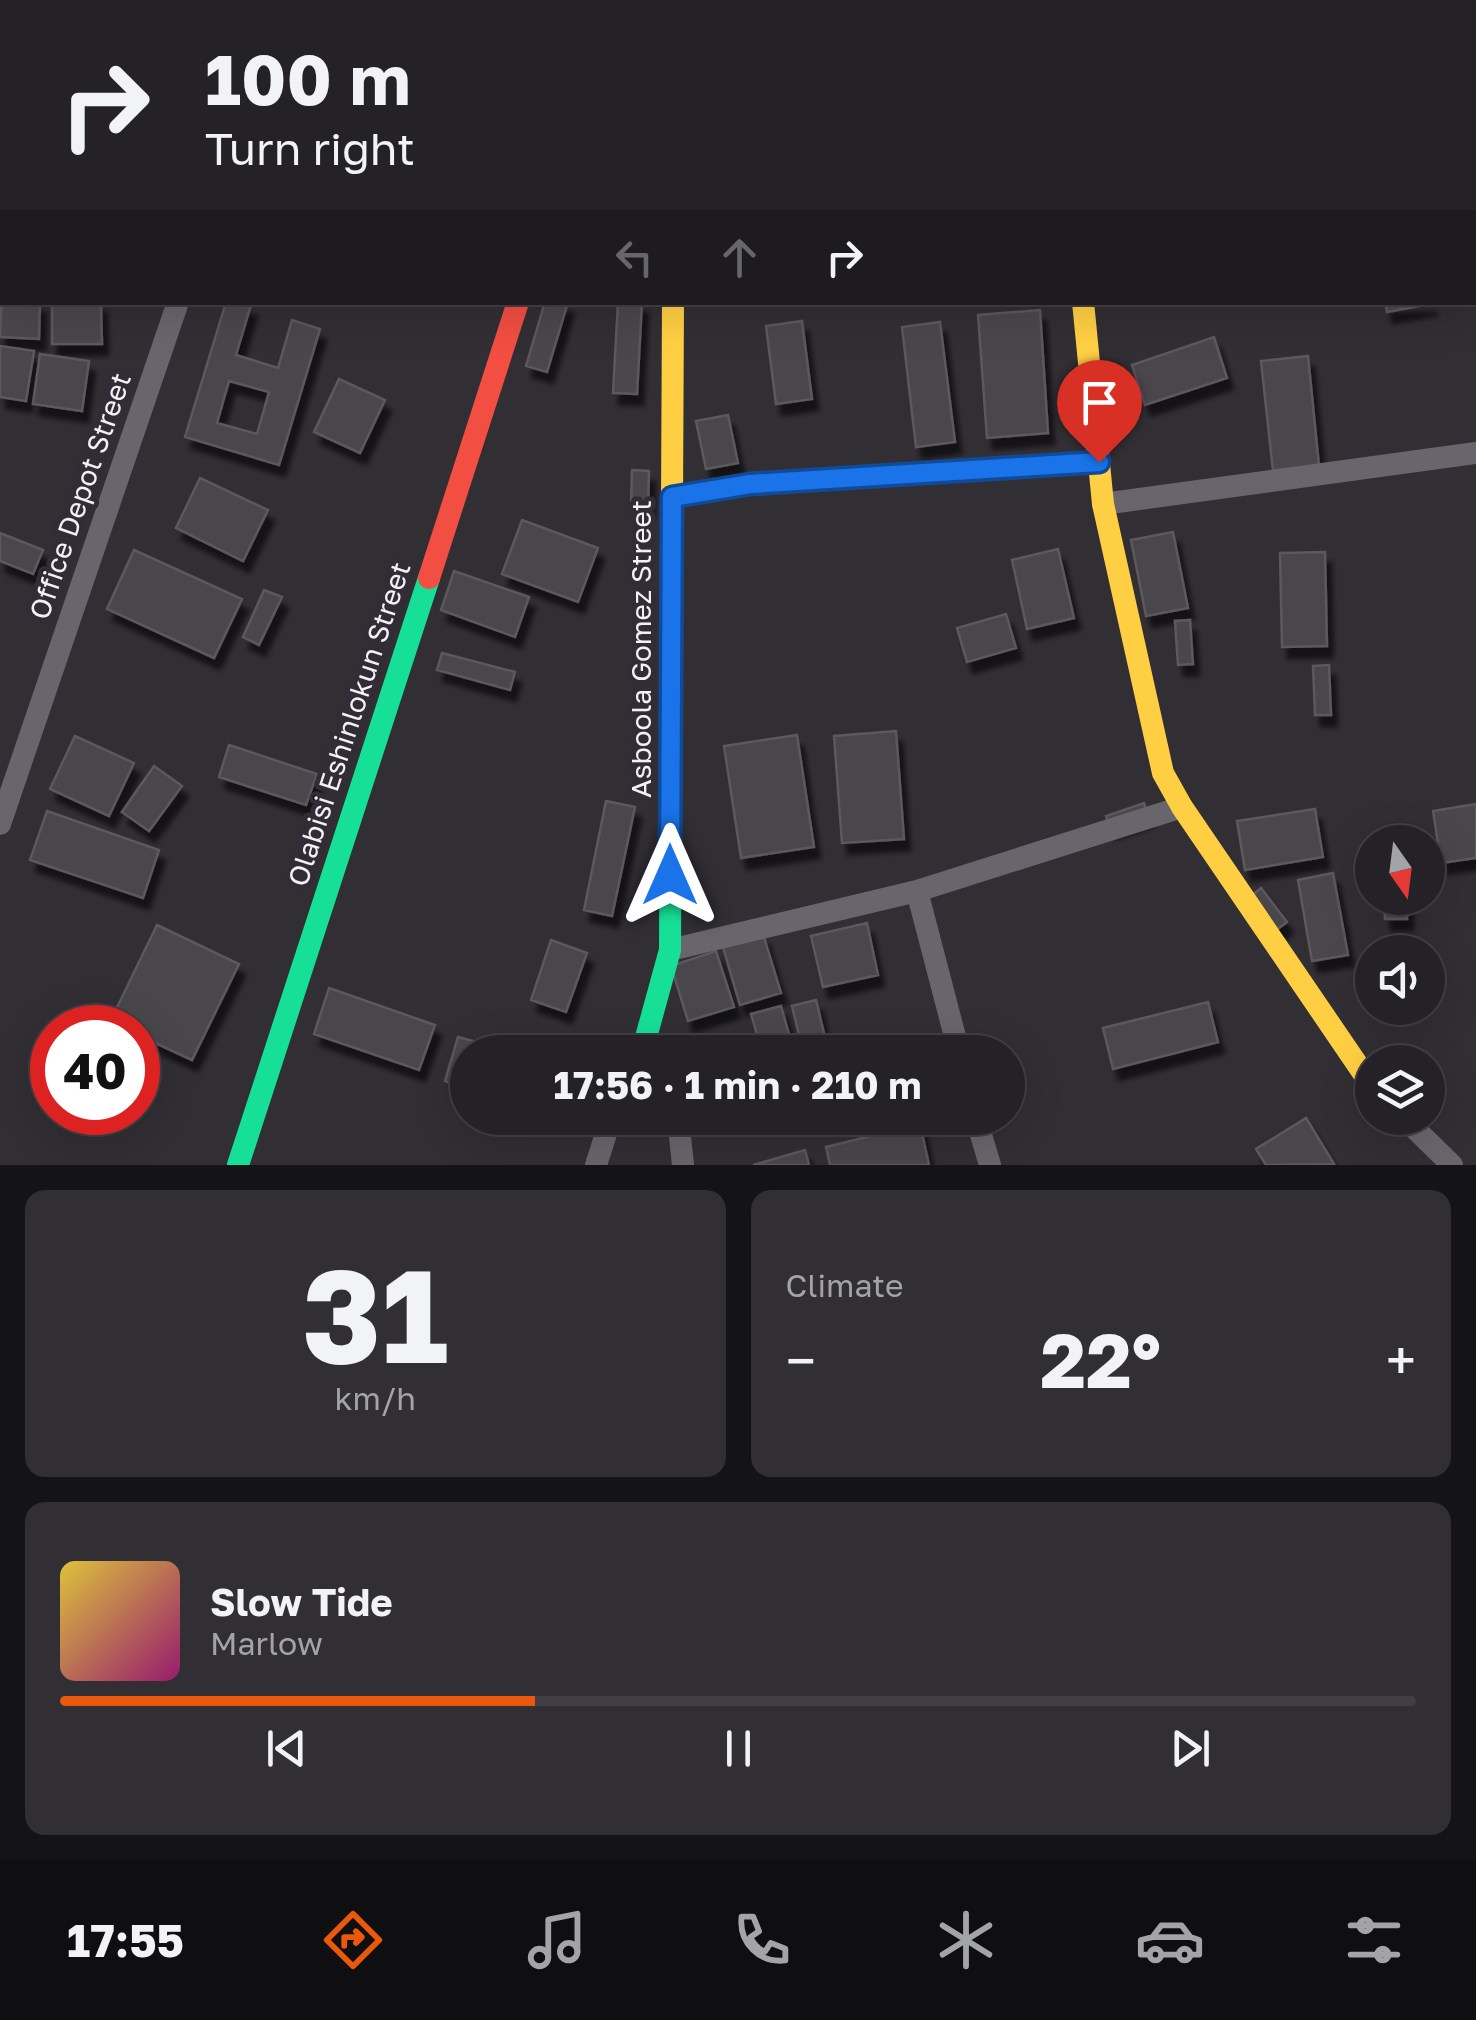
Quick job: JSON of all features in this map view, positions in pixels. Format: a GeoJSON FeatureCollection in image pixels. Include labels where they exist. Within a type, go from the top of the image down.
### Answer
{"type":"FeatureCollection","features":[{"type":"Feature","properties":{"kind":"main road","name":"Olabisi Eshinlokun Street"},"geometry":{"type":"LineString","coordinates":[[238,1165],[517,305]]}},
{"type":"Feature","properties":{"kind":"main road","name":"Asboola Gomez Street"},"geometry":{"type":"LineString","coordinates":[[650,1035],[670,950],[673,305]]}},
{"type":"Feature","properties":{"kind":"main road"},"geometry":{"type":"LineString","coordinates":[[1083,305],[1103,504],[1164,773],[1182,806],[1355,1061]]}},
{"type":"Feature","properties":{"kind":"street","name":"Office Depot Street"},"geometry":{"type":"LineString","coordinates":[[0,824],[177,305]]}},
{"type":"Feature","properties":{"kind":"street"},"geometry":{"type":"LineString","coordinates":[[1103,504],[1476,453]]}},
{"type":"Feature","properties":{"kind":"street"},"geometry":{"type":"LineString","coordinates":[[672,497],[750,484],[1099,462]]}},
{"type":"Feature","properties":{"kind":"street"},"geometry":{"type":"LineString","coordinates":[[670,950],[917,891],[1182,806]]}},
{"type":"Feature","properties":{"kind":"street"},"geometry":{"type":"LineString","coordinates":[[917,891],[955,1035]]}},
{"type":"Feature","properties":{"kind":"street"},"geometry":{"type":"LineString","coordinates":[[596,1165],[605,1135]]}},
{"type":"Feature","properties":{"kind":"street"},"geometry":{"type":"LineString","coordinates":[[680,1135],[683,1165]]}},
{"type":"Feature","properties":{"kind":"street"},"geometry":{"type":"LineString","coordinates":[[981,1135],[990,1165]]}},
{"type":"Feature","properties":{"kind":"street"},"geometry":{"type":"LineString","coordinates":[[1421,1135],[1452,1165]]}},
{"type":"Feature","properties":{"kind":"building"},"geometry":{"type":"Polygon","coordinates":[[[1,305],[40,305],[39,339],[0,337],[1,305]]]}},
{"type":"Feature","properties":{"kind":"building"},"geometry":{"type":"Polygon","coordinates":[[[52,305],[101,305],[102,344],[52,344],[52,305]]]}},
{"type":"Feature","properties":{"kind":"building"},"geometry":{"type":"Polygon","coordinates":[[[225,305],[251,305],[236,355],[278,368],[292,320],[320,329],[279,465],[185,437],[225,305]],[[229,381],[217,423],[257,434],[269,392],[229,381]]]}},
{"type":"Feature","properties":{"kind":"building"},"geometry":{"type":"Polygon","coordinates":[[[544,305],[567,305],[547,372],[526,366],[544,305]]]}},
{"type":"Feature","properties":{"kind":"building"},"geometry":{"type":"Polygon","coordinates":[[[618,305],[642,305],[637,394],[613,393],[618,305]]]}},
{"type":"Feature","properties":{"kind":"building"},"geometry":{"type":"Polygon","coordinates":[[[1386,305],[1426,305],[1387,312],[1386,305]]]}},
{"type":"Feature","properties":{"kind":"building"},"geometry":{"type":"Polygon","coordinates":[[[1040,310],[1048,433],[987,438],[978,315],[1040,310]]]}},
{"type":"Feature","properties":{"kind":"building"},"geometry":{"type":"Polygon","coordinates":[[[802,321],[812,399],[776,404],[766,326],[802,321]]]}},
{"type":"Feature","properties":{"kind":"building"},"geometry":{"type":"Polygon","coordinates":[[[940,322],[955,442],[916,447],[902,327],[940,322]]]}},
{"type":"Feature","properties":{"kind":"building"},"geometry":{"type":"Polygon","coordinates":[[[1214,337],[1227,378],[1145,405],[1132,365],[1214,337]]]}},
{"type":"Feature","properties":{"kind":"building"},"geometry":{"type":"Polygon","coordinates":[[[0,346],[34,351],[26,401],[0,397],[0,346]]]}},
{"type":"Feature","properties":{"kind":"building"},"geometry":{"type":"Polygon","coordinates":[[[40,354],[89,361],[82,411],[33,404],[40,354]]]}},
{"type":"Feature","properties":{"kind":"building"},"geometry":{"type":"Polygon","coordinates":[[[1308,356],[1319,466],[1273,471],[1261,361],[1308,356]]]}},
{"type":"Feature","properties":{"kind":"building"},"geometry":{"type":"Polygon","coordinates":[[[339,379],[385,400],[360,453],[314,432],[339,379]]]}},
{"type":"Feature","properties":{"kind":"building"},"geometry":{"type":"Polygon","coordinates":[[[728,415],[738,463],[706,469],[696,421],[728,415]]]}},
{"type":"Feature","properties":{"kind":"building"},"geometry":{"type":"Polygon","coordinates":[[[632,470],[649,471],[648,507],[631,506],[632,470]]]}},
{"type":"Feature","properties":{"kind":"building"},"geometry":{"type":"Polygon","coordinates":[[[200,478],[268,510],[243,561],[176,528],[200,478]]]}},
{"type":"Feature","properties":{"kind":"building"},"geometry":{"type":"Polygon","coordinates":[[[522,520],[598,548],[578,602],[502,574],[522,520]]]}},
{"type":"Feature","properties":{"kind":"building"},"geometry":{"type":"Polygon","coordinates":[[[1173,532],[1188,608],[1146,616],[1131,540],[1173,532]]]}},
{"type":"Feature","properties":{"kind":"building"},"geometry":{"type":"Polygon","coordinates":[[[0,533],[43,550],[33,574],[0,561],[0,533]]]}},
{"type":"Feature","properties":{"kind":"building"},"geometry":{"type":"Polygon","coordinates":[[[1058,549],[1074,618],[1027,629],[1012,560],[1058,549]]]}},
{"type":"Feature","properties":{"kind":"building"},"geometry":{"type":"Polygon","coordinates":[[[134,550],[242,599],[214,658],[107,609],[134,550]]]}},
{"type":"Feature","properties":{"kind":"building"},"geometry":{"type":"Polygon","coordinates":[[[1325,552],[1327,646],[1282,647],[1280,553],[1325,552]]]}},
{"type":"Feature","properties":{"kind":"building"},"geometry":{"type":"Polygon","coordinates":[[[454,571],[529,597],[515,637],[441,610],[454,571]]]}},
{"type":"Feature","properties":{"kind":"building"},"geometry":{"type":"Polygon","coordinates":[[[264,590],[282,597],[259,645],[243,637],[264,590]]]}},
{"type":"Feature","properties":{"kind":"building"},"geometry":{"type":"Polygon","coordinates":[[[1006,614],[1016,648],[967,662],[957,628],[1006,614]]]}},
{"type":"Feature","properties":{"kind":"building"},"geometry":{"type":"Polygon","coordinates":[[[1190,620],[1193,664],[1178,665],[1175,621],[1190,620]]]}},
{"type":"Feature","properties":{"kind":"building"},"geometry":{"type":"Polygon","coordinates":[[[442,653],[515,672],[510,690],[437,670],[442,653]]]}},
{"type":"Feature","properties":{"kind":"building"},"geometry":{"type":"Polygon","coordinates":[[[1329,665],[1331,715],[1315,715],[1313,666],[1329,665]]]}},
{"type":"Feature","properties":{"kind":"building"},"geometry":{"type":"Polygon","coordinates":[[[896,731],[904,839],[842,843],[834,736],[896,731]]]}},
{"type":"Feature","properties":{"kind":"building"},"geometry":{"type":"Polygon","coordinates":[[[797,735],[814,847],[741,858],[724,746],[797,735]]]}},
{"type":"Feature","properties":{"kind":"building"},"geometry":{"type":"Polygon","coordinates":[[[75,736],[134,763],[109,816],[50,789],[75,736]]]}},
{"type":"Feature","properties":{"kind":"building"},"geometry":{"type":"Polygon","coordinates":[[[229,745],[317,774],[306,805],[219,777],[229,745]]]}},
{"type":"Feature","properties":{"kind":"building"},"geometry":{"type":"Polygon","coordinates":[[[154,766],[182,786],[149,831],[122,812],[154,766]]]}},
{"type":"Feature","properties":{"kind":"building"},"geometry":{"type":"Polygon","coordinates":[[[606,801],[635,807],[612,916],[584,910],[606,801]]]}},
{"type":"Feature","properties":{"kind":"building"},"geometry":{"type":"Polygon","coordinates":[[[1144,803],[1148,815],[1110,828],[1106,816],[1144,803]]]}},
{"type":"Feature","properties":{"kind":"building"},"geometry":{"type":"Polygon","coordinates":[[[1476,804],[1476,858],[1445,862],[1445,825],[1435,825],[1433,811],[1476,804]]]}},
{"type":"Feature","properties":{"kind":"building"},"geometry":{"type":"Polygon","coordinates":[[[1315,809],[1323,857],[1245,870],[1237,821],[1315,809]]]}},
{"type":"Feature","properties":{"kind":"building"},"geometry":{"type":"Polygon","coordinates":[[[47,811],[159,850],[143,898],[30,860],[47,811]]]}},
{"type":"Feature","properties":{"kind":"building"},"geometry":{"type":"Polygon","coordinates":[[[1333,873],[1348,955],[1312,961],[1298,880],[1333,873]]]}},
{"type":"Feature","properties":{"kind":"building"},"geometry":{"type":"Polygon","coordinates":[[[1261,888],[1287,922],[1275,931],[1250,897],[1261,888]]]}},
{"type":"Feature","properties":{"kind":"building"},"geometry":{"type":"Polygon","coordinates":[[[1385,915],[1407,915],[1407,919],[1385,919],[1385,915]]]}},
{"type":"Feature","properties":{"kind":"building"},"geometry":{"type":"Polygon","coordinates":[[[867,923],[878,975],[823,987],[811,936],[867,923]]]}},
{"type":"Feature","properties":{"kind":"building"},"geometry":{"type":"Polygon","coordinates":[[[157,925],[239,964],[192,1060],[160,1045],[160,1005],[118,1005],[157,925]]]}},
{"type":"Feature","properties":{"kind":"building"},"geometry":{"type":"Polygon","coordinates":[[[763,934],[781,993],[740,1005],[723,947],[763,934]]]}},
{"type":"Feature","properties":{"kind":"building"},"geometry":{"type":"Polygon","coordinates":[[[551,940],[587,953],[566,1012],[531,1000],[551,940]]]}},
{"type":"Feature","properties":{"kind":"building"},"geometry":{"type":"Polygon","coordinates":[[[716,951],[734,1007],[688,1021],[671,966],[716,951]]]}},
{"type":"Feature","properties":{"kind":"building"},"geometry":{"type":"Polygon","coordinates":[[[329,988],[435,1025],[419,1070],[314,1034],[329,988]]]}},
{"type":"Feature","properties":{"kind":"building"},"geometry":{"type":"Polygon","coordinates":[[[816,1000],[824,1035],[799,1035],[792,1006],[816,1000]]]}},
{"type":"Feature","properties":{"kind":"building"},"geometry":{"type":"Polygon","coordinates":[[[1208,1002],[1218,1042],[1113,1069],[1103,1028],[1208,1002]]]}},
{"type":"Feature","properties":{"kind":"building"},"geometry":{"type":"Polygon","coordinates":[[[781,1006],[789,1035],[757,1035],[751,1014],[781,1006]]]}},
{"type":"Feature","properties":{"kind":"building"},"geometry":{"type":"Polygon","coordinates":[[[1306,1118],[1334,1164],[1266,1165],[1256,1149],[1306,1118]]]}},
{"type":"Feature","properties":{"kind":"building"},"geometry":{"type":"Polygon","coordinates":[[[875,1135],[922,1135],[929,1165],[830,1165],[826,1147],[875,1135]]]}},
{"type":"Feature","properties":{"kind":"building"},"geometry":{"type":"Polygon","coordinates":[[[805,1150],[809,1165],[753,1165],[805,1150]]]}},
{"type":"Feature","properties":{"kind":"traffic: fast"},"geometry":{"type":"LineString","coordinates":[[647,1035],[670,950],[672,502]]}},
{"type":"Feature","properties":{"kind":"traffic: fast"},"geometry":{"type":"LineString","coordinates":[[238,1165],[429,578]]}},
{"type":"Feature","properties":{"kind":"traffic: slow"},"geometry":{"type":"LineString","coordinates":[[672,502],[673,305]]}},
{"type":"Feature","properties":{"kind":"traffic: slow"},"geometry":{"type":"LineString","coordinates":[[1083,305],[1103,504],[1163,773],[1182,807],[1355,1061]]}},
{"type":"Feature","properties":{"kind":"traffic: jam"},"geometry":{"type":"LineString","coordinates":[[429,578],[517,305]]}},
{"type":"Feature","properties":{"kind":"route"},"geometry":{"type":"LineString","coordinates":[[670,875],[672,497],[750,484],[1099,462]]}}]}
